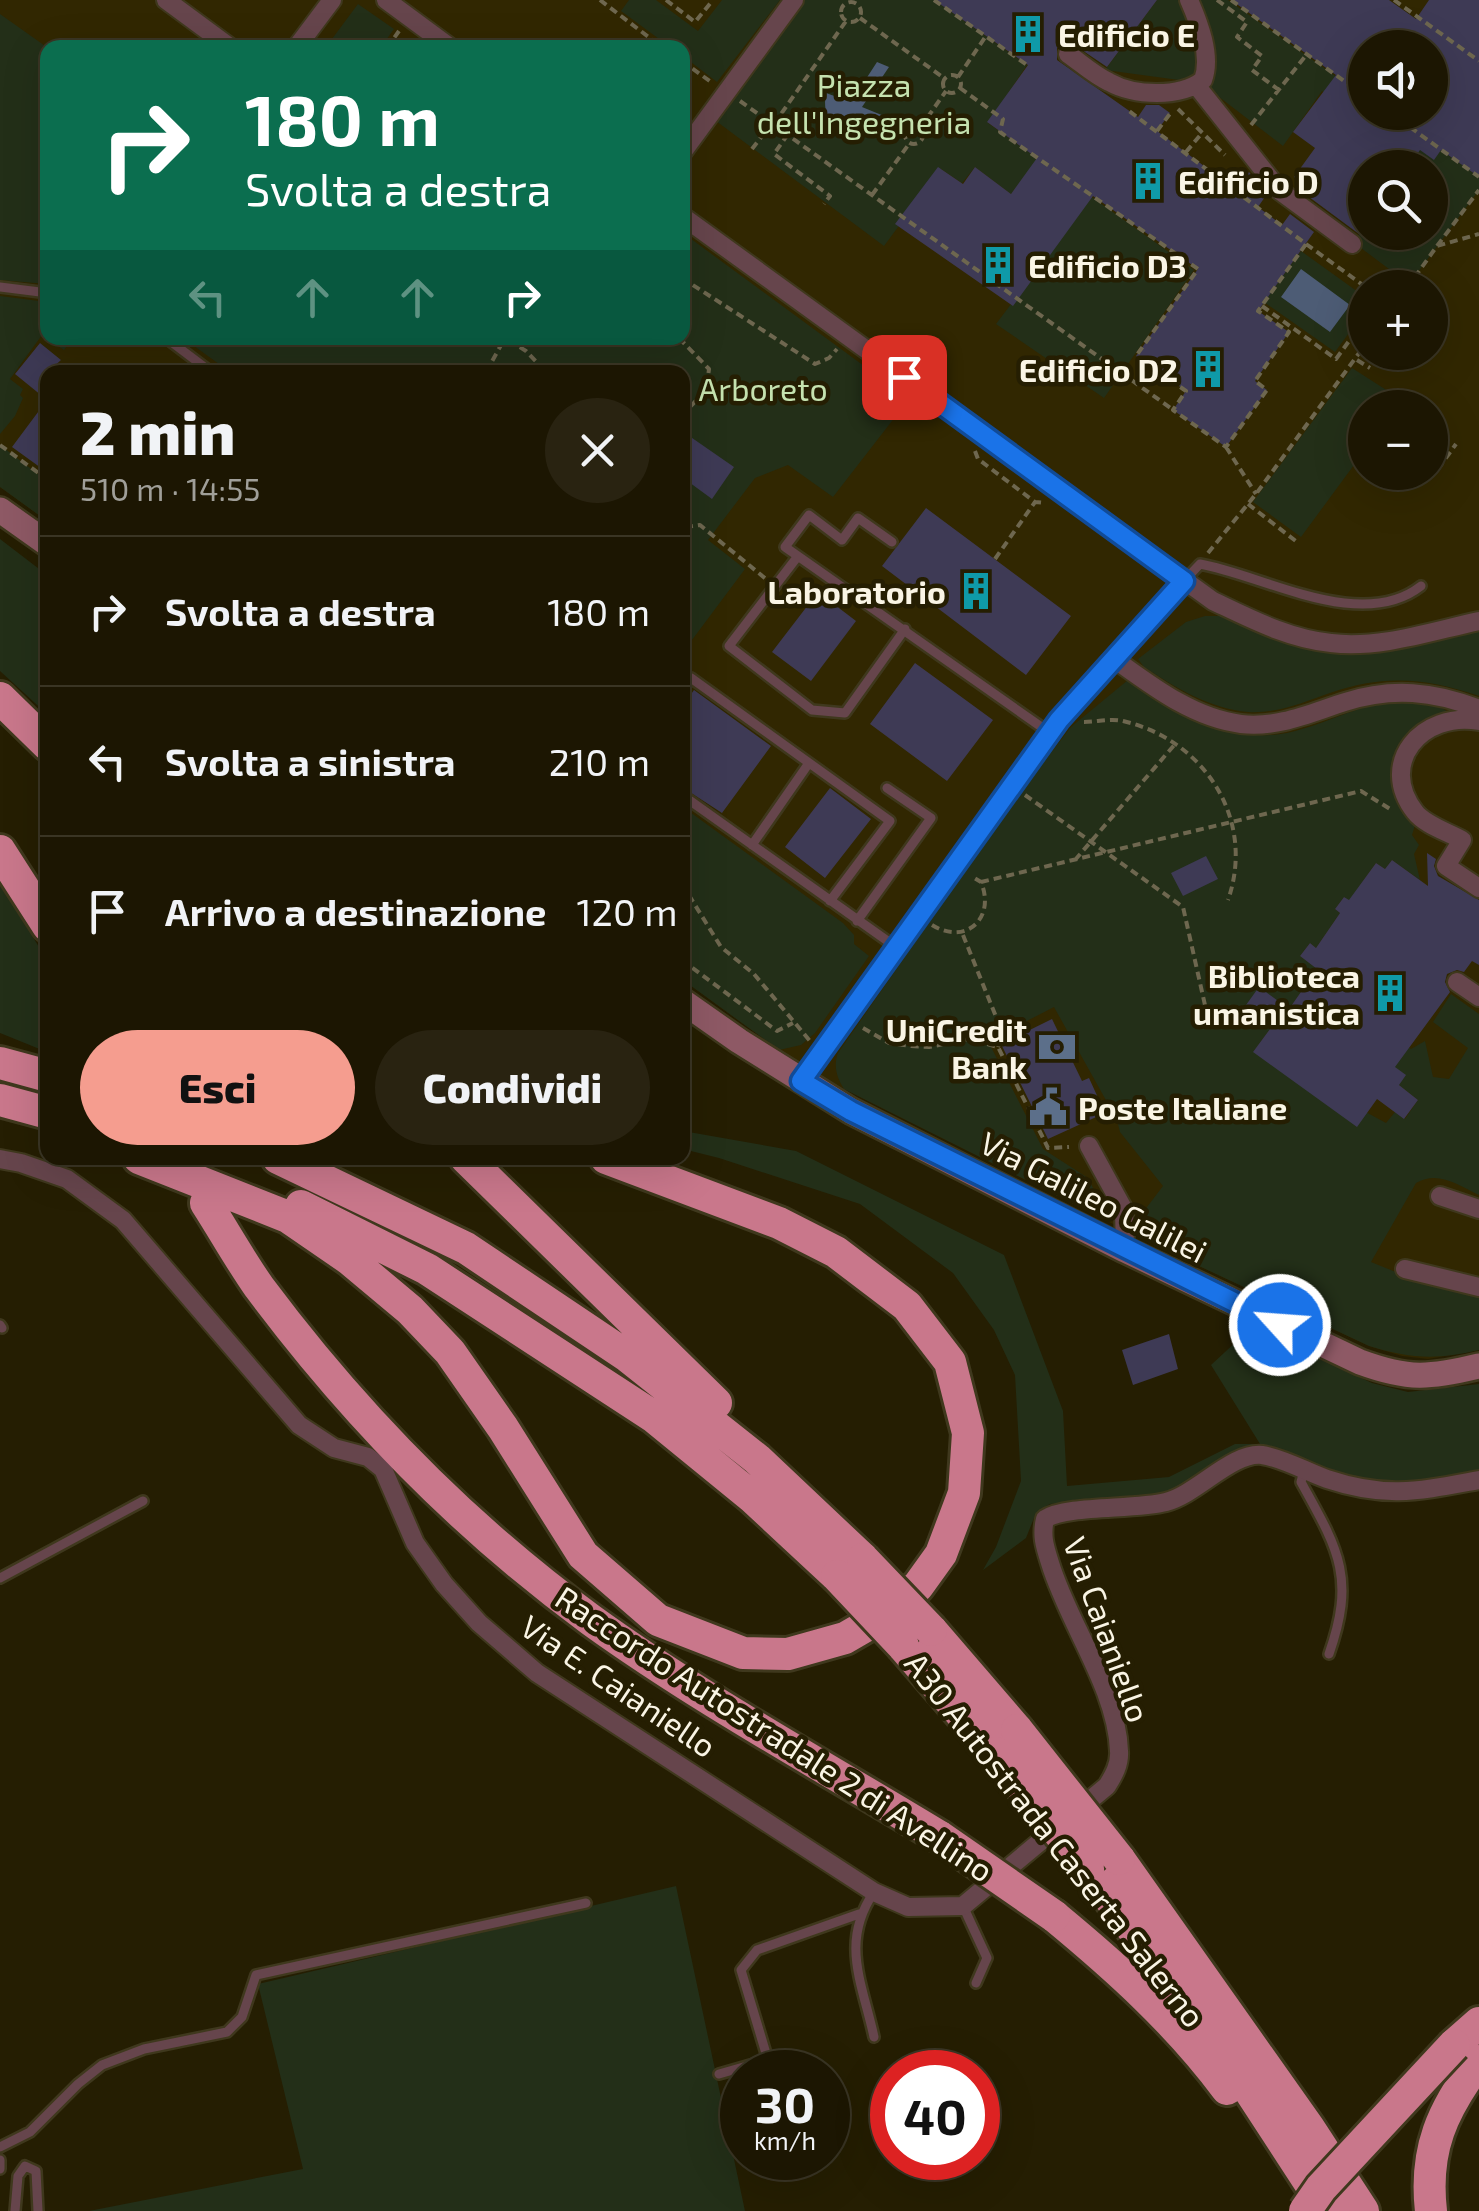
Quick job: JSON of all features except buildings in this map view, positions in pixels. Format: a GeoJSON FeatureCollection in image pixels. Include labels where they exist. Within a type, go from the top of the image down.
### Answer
{"type":"FeatureCollection","features":[{"type":"Feature","properties":{"kind":"highway"},"geometry":{"type":"LineString","coordinates":[[0,679],[40,717]]}},
{"type":"Feature","properties":{"kind":"highway"},"geometry":{"type":"LineString","coordinates":[[0,698],[40,737]]}},
{"type":"Feature","properties":{"kind":"highway"},"geometry":{"type":"LineString","coordinates":[[0,851],[40,914]]}},
{"type":"Feature","properties":{"kind":"highway"},"geometry":{"type":"LineString","coordinates":[[0,1063],[40,1074]]}},
{"type":"Feature","properties":{"kind":"highway"},"geometry":{"type":"LineString","coordinates":[[0,1100],[40,1113]]}},
{"type":"Feature","properties":{"kind":"highway"},"geometry":{"type":"LineString","coordinates":[[156,1165],[288,1217],[349,1259],[410,1310],[450,1352],[583,1555],[658,1620],[743,1654],[788,1654],[845,1638],[883,1616],[918,1586],[941,1554],[964,1493],[968,1434],[950,1362],[907,1306],[836,1252],[779,1222],[625,1165]]}},
{"type":"Feature","properties":{"kind":"highway","name":"A30 Autostrada Caserta Salerno"},"geometry":{"type":"LineString","coordinates":[[203,1165],[296,1204],[427,1268],[654,1417],[752,1497],[850,1568]]}},
{"type":"Feature","properties":{"kind":"highway","name":"A30 Autostrada Caserta Salerno"},"geometry":{"type":"LineString","coordinates":[[293,1165],[466,1248],[628,1356],[792,1491],[850,1568],[1006,1741],[1103,1864],[1328,2211]]}},
{"type":"Feature","properties":{"kind":"highway"},"geometry":{"type":"LineString","coordinates":[[473,1165],[713,1399],[792,1491]]}},
{"type":"Feature","properties":{"kind":"highway","name":"Raccordo Autostradale 2 di Avellino"},"geometry":{"type":"LineString","coordinates":[[206,1203],[257,1284],[404,1459],[497,1544],[592,1620],[940,1838],[1054,1916],[1115,1966],[1223,2084],[1308,2211]]}},
{"type":"Feature","properties":{"kind":"highway"},"geometry":{"type":"LineString","coordinates":[[1103,1864],[1309,2128],[1362,2211]]}},
{"type":"Feature","properties":{"kind":"highway"},"geometry":{"type":"LineString","coordinates":[[1430,2211],[1429,2164],[1435,2136],[1479,2023]]}},
{"type":"Feature","properties":{"kind":"highway"},"geometry":{"type":"LineString","coordinates":[[1308,2211],[1321,2188],[1467,2053]]}},
{"type":"Feature","properties":{"kind":"street"},"geometry":{"type":"LineString","coordinates":[[166,0],[220,40]]}},
{"type":"Feature","properties":{"kind":"street"},"geometry":{"type":"LineString","coordinates":[[302,40],[332,0]]}},
{"type":"Feature","properties":{"kind":"street"},"geometry":{"type":"LineString","coordinates":[[386,0],[440,40]]}},
{"type":"Feature","properties":{"kind":"street"},"geometry":{"type":"LineString","coordinates":[[690,143],[794,0]]}},
{"type":"Feature","properties":{"kind":"street"},"geometry":{"type":"LineString","coordinates":[[1068,54],[1109,82],[1128,88],[1164,92],[1196,85],[1205,75],[1205,54],[1189,0]]}},
{"type":"Feature","properties":{"kind":"street"},"geometry":{"type":"LineString","coordinates":[[1196,85],[1280,191],[1348,241]]}},
{"type":"Feature","properties":{"kind":"street"},"geometry":{"type":"LineString","coordinates":[[690,222],[1213,601],[1262,624],[1335,644],[1379,642],[1479,621]]}},
{"type":"Feature","properties":{"kind":"street"},"geometry":{"type":"LineString","coordinates":[[0,510],[40,538]]}},
{"type":"Feature","properties":{"kind":"street"},"geometry":{"type":"LineString","coordinates":[[801,1081],[1054,726],[1184,581]]}},
{"type":"Feature","properties":{"kind":"street"},"geometry":{"type":"LineString","coordinates":[[1113,658],[1168,698],[1239,724],[1271,725],[1374,694],[1402,692],[1426,692],[1479,709]]}},
{"type":"Feature","properties":{"kind":"street"},"geometry":{"type":"LineString","coordinates":[[1479,721],[1456,718],[1436,723],[1419,735],[1407,752],[1400,776],[1406,798],[1418,816],[1462,840],[1446,866],[1479,888]]}},
{"type":"Feature","properties":{"kind":"street"},"geometry":{"type":"LineString","coordinates":[[1457,982],[1479,997]]}},
{"type":"Feature","properties":{"kind":"street","name":"Via Galileo Galilei"},"geometry":{"type":"LineString","coordinates":[[690,1006],[851,1111],[1126,1250],[1360,1362],[1392,1374],[1431,1377],[1479,1366]]}},
{"type":"Feature","properties":{"kind":"street"},"geometry":{"type":"LineString","coordinates":[[1089,1146],[1124,1210],[1126,1250]]}},
{"type":"Feature","properties":{"kind":"street","name":"Via E. Caianiello"},"geometry":{"type":"LineString","coordinates":[[0,1159],[21,1162],[67,1180],[123,1220],[299,1426],[334,1448],[368,1457],[383,1470],[416,1542],[444,1584],[479,1623],[536,1674],[652,1745],[874,1892],[908,1907],[963,1906]]}},
{"type":"Feature","properties":{"kind":"street"},"geometry":{"type":"LineString","coordinates":[[1440,1196],[1479,1209]]}},
{"type":"Feature","properties":{"kind":"street"},"geometry":{"type":"LineString","coordinates":[[1405,1269],[1479,1287]]}},
{"type":"Feature","properties":{"kind":"street","name":"Via Caianiello"},"geometry":{"type":"LineString","coordinates":[[963,1906],[1107,1786],[1116,1771],[1120,1752],[1114,1722],[1053,1573],[1042,1534],[1045,1519],[1056,1512],[1169,1502],[1240,1459],[1260,1455],[1366,1490],[1396,1494],[1479,1480]]}},
{"type":"Feature","properties":{"kind":"lane"},"geometry":{"type":"LineString","coordinates":[[0,287],[40,292]]}},
{"type":"Feature","properties":{"kind":"lane"},"geometry":{"type":"LineString","coordinates":[[175,345],[203,365]]}},
{"type":"Feature","properties":{"kind":"lane"},"geometry":{"type":"LineString","coordinates":[[892,542],[858,518],[842,540],[809,515],[785,547],[1054,726]]}},
{"type":"Feature","properties":{"kind":"lane"},"geometry":{"type":"LineString","coordinates":[[798,556],[729,646],[812,710],[845,714],[906,629]]}},
{"type":"Feature","properties":{"kind":"lane"},"geometry":{"type":"LineString","coordinates":[[1184,581],[1200,564],[1232,569],[1278,588],[1324,600],[1394,600],[1410,596],[1422,586]]}},
{"type":"Feature","properties":{"kind":"lane"},"geometry":{"type":"LineString","coordinates":[[690,679],[890,821],[830,901]]}},
{"type":"Feature","properties":{"kind":"lane"},"geometry":{"type":"LineString","coordinates":[[752,845],[809,764]]}},
{"type":"Feature","properties":{"kind":"lane"},"geometry":{"type":"LineString","coordinates":[[857,921],[931,818],[887,788]]}},
{"type":"Feature","properties":{"kind":"lane"},"geometry":{"type":"LineString","coordinates":[[690,801],[898,948]]}},
{"type":"Feature","properties":{"kind":"lane"},"geometry":{"type":"LineString","coordinates":[[1304,1470],[1301,1482],[1335,1544],[1342,1570],[1340,1621],[1329,1654]]}},
{"type":"Feature","properties":{"kind":"lane"},"geometry":{"type":"LineString","coordinates":[[0,1578],[143,1502]]}},
{"type":"Feature","properties":{"kind":"lane"},"geometry":{"type":"LineString","coordinates":[[874,1892],[859,1914],[853,1940],[874,2038]]}},
{"type":"Feature","properties":{"kind":"lane"},"geometry":{"type":"LineString","coordinates":[[0,2147],[30,2132],[102,2065],[144,2048],[227,2032],[242,2017],[256,1975],[586,1903]]}},
{"type":"Feature","properties":{"kind":"lane"},"geometry":{"type":"LineString","coordinates":[[963,1906],[988,1958],[976,1983]]}},
{"type":"Feature","properties":{"kind":"lane"},"geometry":{"type":"LineString","coordinates":[[719,2074],[768,2060],[742,1970],[757,1950],[859,1914]]}},
{"type":"Feature","properties":{"kind":"lane"},"geometry":{"type":"LineString","coordinates":[[0,2160],[0,2169]]}},
{"type":"Feature","properties":{"kind":"lane"},"geometry":{"type":"LineString","coordinates":[[14,2211],[18,2176],[25,2166],[36,2171],[38,2211]]}},
{"type":"Feature","properties":{"kind":"path"},"geometry":{"type":"LineString","coordinates":[[612,10],[620,0]]}},
{"type":"Feature","properties":{"kind":"path"},"geometry":{"type":"LineString","coordinates":[[666,0],[696,22],[713,0]]}},
{"type":"Feature","properties":{"kind":"path"},"geometry":{"type":"LineString","coordinates":[[832,0],[842,7]]}},
{"type":"Feature","properties":{"kind":"path"},"geometry":{"type":"LineString","coordinates":[[934,0],[1028,65]]}},
{"type":"Feature","properties":{"kind":"path"},"geometry":{"type":"LineString","coordinates":[[1218,0],[1248,22],[1237,38],[1262,56],[1252,70],[1279,90]]}},
{"type":"Feature","properties":{"kind":"path"},"geometry":{"type":"LineString","coordinates":[[1230,0],[1348,84]]}},
{"type":"Feature","properties":{"kind":"path"},"geometry":{"type":"LineString","coordinates":[[1394,0],[1479,61]]}},
{"type":"Feature","properties":{"kind":"path"},"geometry":{"type":"LineString","coordinates":[[602,1],[652,40]]}},
{"type":"Feature","properties":{"kind":"path"},"geometry":{"type":"LineString","coordinates":[[858,2],[860,18],[846,21],[842,7],[858,2]]}},
{"type":"Feature","properties":{"kind":"path"},"geometry":{"type":"LineString","coordinates":[[860,18],[944,78],[946,91],[920,128]]}},
{"type":"Feature","properties":{"kind":"path"},"geometry":{"type":"LineString","coordinates":[[752,149],[846,21]]}},
{"type":"Feature","properties":{"kind":"path"},"geometry":{"type":"LineString","coordinates":[[986,36],[958,77],[960,88],[1003,119],[1000,132],[1198,269],[1136,356],[1186,391],[1173,410]]}},
{"type":"Feature","properties":{"kind":"path"},"geometry":{"type":"LineString","coordinates":[[1240,140],[1307,54]]}},
{"type":"Feature","properties":{"kind":"path"},"geometry":{"type":"LineString","coordinates":[[690,67],[1226,447],[1256,494]]}},
{"type":"Feature","properties":{"kind":"path"},"geometry":{"type":"LineString","coordinates":[[944,78],[958,77]]}},
{"type":"Feature","properties":{"kind":"path"},"geometry":{"type":"LineString","coordinates":[[946,91],[952,93],[960,88]]}},
{"type":"Feature","properties":{"kind":"path"},"geometry":{"type":"LineString","coordinates":[[1122,105],[1348,274]]}},
{"type":"Feature","properties":{"kind":"path"},"geometry":{"type":"LineString","coordinates":[[1175,106],[1235,164]]}},
{"type":"Feature","properties":{"kind":"path"},"geometry":{"type":"LineString","coordinates":[[1186,152],[1219,114]]}},
{"type":"Feature","properties":{"kind":"path"},"geometry":{"type":"LineString","coordinates":[[909,144],[906,130],[910,126],[920,128]]}},
{"type":"Feature","properties":{"kind":"path"},"geometry":{"type":"LineString","coordinates":[[872,195],[909,144],[921,142],[920,128]]}},
{"type":"Feature","properties":{"kind":"path"},"geometry":{"type":"LineString","coordinates":[[1414,130],[1479,176]]}},
{"type":"Feature","properties":{"kind":"path"},"geometry":{"type":"LineString","coordinates":[[788,134],[774,154],[830,196],[824,204]]}},
{"type":"Feature","properties":{"kind":"path"},"geometry":{"type":"LineString","coordinates":[[1448,232],[1479,190]]}},
{"type":"Feature","properties":{"kind":"path"},"geometry":{"type":"LineString","coordinates":[[1448,243],[1479,234]]}},
{"type":"Feature","properties":{"kind":"path"},"geometry":{"type":"LineString","coordinates":[[1226,447],[1267,390],[1254,381],[1289,332],[1258,311],[1306,244]]}},
{"type":"Feature","properties":{"kind":"path"},"geometry":{"type":"LineString","coordinates":[[690,283],[814,364],[829,358],[847,336]]}},
{"type":"Feature","properties":{"kind":"path"},"geometry":{"type":"LineString","coordinates":[[1262,306],[1336,359],[1348,342]]}},
{"type":"Feature","properties":{"kind":"path"},"geometry":{"type":"LineString","coordinates":[[516,345],[539,365]]}},
{"type":"Feature","properties":{"kind":"path"},"geometry":{"type":"LineString","coordinates":[[685,345],[708,369],[708,382],[690,407]]}},
{"type":"Feature","properties":{"kind":"path"},"geometry":{"type":"LineString","coordinates":[[1200,564],[1348,369]]}},
{"type":"Feature","properties":{"kind":"path"},"geometry":{"type":"LineString","coordinates":[[1448,455],[1456,444]]}},
{"type":"Feature","properties":{"kind":"path"},"geometry":{"type":"LineString","coordinates":[[0,445],[40,474]]}},
{"type":"Feature","properties":{"kind":"path"},"geometry":{"type":"LineString","coordinates":[[994,559],[1035,502]]}},
{"type":"Feature","properties":{"kind":"path"},"geometry":{"type":"LineString","coordinates":[[1248,504],[1297,542]]}},
{"type":"Feature","properties":{"kind":"path"},"geometry":{"type":"LineString","coordinates":[[690,525],[700,525],[775,586]]}},
{"type":"Feature","properties":{"kind":"path"},"geometry":{"type":"LineString","coordinates":[[1054,726],[1121,720],[1176,743],[1215,785],[1233,822],[1238,857],[1228,900]]}},
{"type":"Feature","properties":{"kind":"path"},"geometry":{"type":"LineString","coordinates":[[1075,860],[1176,743]]}},
{"type":"Feature","properties":{"kind":"path"},"geometry":{"type":"LineString","coordinates":[[1013,786],[1183,906],[1209,1023]]}},
{"type":"Feature","properties":{"kind":"path"},"geometry":{"type":"LineString","coordinates":[[981,882],[1361,791],[1403,818]]}},
{"type":"Feature","properties":{"kind":"path"},"geometry":{"type":"LineString","coordinates":[[920,917],[944,932],[962,933],[974,926],[986,896],[981,882],[956,866]]}},
{"type":"Feature","properties":{"kind":"path"},"geometry":{"type":"LineString","coordinates":[[690,897],[720,947],[754,974],[821,1051]]}},
{"type":"Feature","properties":{"kind":"path"},"geometry":{"type":"LineString","coordinates":[[962,933],[1003,1034],[998,1047],[1048,1148],[1089,1146]]}},
{"type":"Feature","properties":{"kind":"path"},"geometry":{"type":"LineString","coordinates":[[690,966],[777,1030],[793,1022]]}},
{"type":"Feature","properties":{"kind":"path"},"geometry":{"type":"LineString","coordinates":[[846,1018],[888,1043],[929,1047],[968,1039],[998,1047]]}},
{"type":"Feature","properties":{"kind":"shaded area"},"geometry":{"type":"Polygon","coordinates":[[[0,0],[1479,0],[1479,1350],[1428,1359],[1369,1346],[1163,1249],[844,1089],[779,1050],[690,985],[690,365],[40,365],[40,516],[0,487],[0,0]]]}},
{"type":"Feature","properties":{"kind":"green space"},"geometry":{"type":"Polygon","coordinates":[[[629,0],[656,0],[698,31],[722,0],[780,0],[717,82],[690,61],[690,40],[660,40],[621,11],[629,0]]]}},
{"type":"Feature","properties":{"kind":"green space","name":"Piazza dell'Ingegneria"},"geometry":{"type":"Polygon","coordinates":[[[801,0],[934,0],[1027,65],[988,123],[1194,270],[1104,398],[996,324],[1078,216],[1024,177],[1011,194],[975,167],[962,183],[941,169],[884,246],[712,118],[801,0]]]}},
{"type":"Feature","properties":{"kind":"green space"},"geometry":{"type":"Polygon","coordinates":[[[1157,0],[1180,0],[1198,63],[1194,75],[1179,80],[1105,70],[1157,0]]]}},
{"type":"Feature","properties":{"kind":"green space"},"geometry":{"type":"Polygon","coordinates":[[[1195,0],[1228,0],[1348,85],[1348,109],[1322,91],[1283,146],[1210,90],[1195,0]]]}},
{"type":"Feature","properties":{"kind":"green space"},"geometry":{"type":"Polygon","coordinates":[[[358,4],[394,29],[386,40],[331,40],[358,4]]]}},
{"type":"Feature","properties":{"kind":"green space"},"geometry":{"type":"Polygon","coordinates":[[[0,14],[40,42],[40,283],[0,280],[0,14]]]}},
{"type":"Feature","properties":{"kind":"green space"},"geometry":{"type":"Polygon","coordinates":[[[1398,130],[1413,130],[1441,150],[1409,150],[1398,130]]]}},
{"type":"Feature","properties":{"kind":"green space"},"geometry":{"type":"Polygon","coordinates":[[[1448,155],[1479,177],[1479,190],[1448,232],[1448,155]]]}},
{"type":"Feature","properties":{"kind":"green space","name":"Arboreto"},"geometry":{"type":"Polygon","coordinates":[[[690,238],[909,399],[833,497],[788,465],[755,478],[708,540],[745,569],[690,643],[690,365],[220,365],[193,345],[690,345],[690,238]]]}},
{"type":"Feature","properties":{"kind":"green space"},"geometry":{"type":"Polygon","coordinates":[[[1364,250],[1434,250],[1419,270],[1390,270],[1364,250]]]}},
{"type":"Feature","properties":{"kind":"green space"},"geometry":{"type":"Polygon","coordinates":[[[1301,251],[1348,285],[1348,334],[1335,352],[1264,302],[1301,251]]]}},
{"type":"Feature","properties":{"kind":"green space"},"geometry":{"type":"Polygon","coordinates":[[[0,296],[40,301],[40,338],[10,379],[23,389],[23,398],[0,434],[0,296]]]}},
{"type":"Feature","properties":{"kind":"green space"},"geometry":{"type":"Polygon","coordinates":[[[1351,370],[1386,390],[1348,390],[1348,473],[1301,537],[1253,502],[1351,370]]]}},
{"type":"Feature","properties":{"kind":"green space"},"geometry":{"type":"Polygon","coordinates":[[[0,445],[40,476],[40,516],[0,487],[0,445]]]}},
{"type":"Feature","properties":{"kind":"green space"},"geometry":{"type":"Polygon","coordinates":[[[0,539],[40,570],[40,708],[0,671],[0,539]]]}},
{"type":"Feature","properties":{"kind":"green space"},"geometry":{"type":"Polygon","coordinates":[[[1205,616],[1226,616],[1310,648],[1479,629],[1479,696],[1423,682],[1387,681],[1350,687],[1269,711],[1220,707],[1168,682],[1138,659],[1186,622],[1205,616]]]}},
{"type":"Feature","properties":{"kind":"green space"},"geometry":{"type":"Polygon","coordinates":[[[1128,680],[1195,720],[1252,735],[1293,731],[1389,701],[1435,705],[1456,718],[1437,723],[1401,775],[1418,816],[1412,835],[1419,845],[1414,854],[1420,880],[1392,860],[1385,869],[1376,863],[1358,888],[1355,905],[1344,897],[1335,909],[1340,913],[1316,948],[1310,943],[1300,956],[1338,984],[1306,985],[1289,1009],[1259,988],[1273,1025],[1254,1051],[1386,1123],[1395,1112],[1405,1119],[1418,1100],[1399,1085],[1380,1056],[1394,1036],[1411,1049],[1425,1041],[1433,1077],[1449,1079],[1468,1048],[1433,1022],[1451,994],[1479,1014],[1479,1195],[1440,1178],[1416,1183],[1371,1262],[1413,1279],[1479,1292],[1479,1350],[1424,1357],[1369,1346],[1163,1249],[1141,1215],[1163,1186],[1120,1132],[1054,1007],[988,1041],[1043,1149],[1088,1178],[1100,1202],[1094,1214],[844,1089],[836,1067],[838,1053],[1015,799],[1071,727],[1128,680]]]}},
{"type":"Feature","properties":{"kind":"green space"},"geometry":{"type":"Polygon","coordinates":[[[690,812],[843,923],[854,935],[854,944],[869,956],[815,1033],[801,1045],[779,1050],[690,985],[690,812]]]}},
{"type":"Feature","properties":{"kind":"green space"},"geometry":{"type":"Polygon","coordinates":[[[0,884],[40,949],[40,1049],[0,1033],[0,884]]]}},
{"type":"Feature","properties":{"kind":"green space"},"geometry":{"type":"Polygon","coordinates":[[[690,1132],[796,1151],[1004,1255],[1063,1411],[1067,1486],[1169,1477],[1235,1444],[1260,1444],[1211,1365],[1252,1327],[1372,1383],[1408,1392],[1479,1384],[1479,1473],[1409,1487],[1374,1484],[1262,1449],[1239,1450],[1221,1458],[1207,1474],[1171,1492],[1050,1504],[1036,1513],[1026,1538],[983,1570],[1021,1481],[1015,1375],[994,1330],[953,1273],[860,1204],[690,1151],[690,1132]]]}},
{"type":"Feature","properties":{"kind":"green space"},"geometry":{"type":"Polygon","coordinates":[[[676,1886],[720,2093],[720,2180],[738,2180],[745,2211],[89,2211],[303,2169],[258,1984],[676,1886]]]}},
{"type":"Feature","properties":{"kind":"water"},"geometry":{"type":"Polygon","coordinates":[[[877,62],[889,67],[862,107],[884,116],[865,134],[844,133],[829,119],[826,93],[851,102],[877,62]]]}},
{"type":"Feature","properties":{"kind":"water"},"geometry":{"type":"Polygon","coordinates":[[[1301,269],[1348,304],[1348,308],[1330,332],[1281,297],[1301,269]]]}},
{"type":"Feature","properties":{"kind":"place","name":"Edificio E"},"geometry":{"type":"Point","coordinates":[1028,34]}},
{"type":"Feature","properties":{"kind":"place","name":"Edificio D"},"geometry":{"type":"Point","coordinates":[1148,181]}},
{"type":"Feature","properties":{"kind":"place","name":"Edificio D3"},"geometry":{"type":"Point","coordinates":[998,265]}},
{"type":"Feature","properties":{"kind":"place","name":"Edificio D2"},"geometry":{"type":"Point","coordinates":[1208,369]}},
{"type":"Feature","properties":{"kind":"place","name":"Laboratorio"},"geometry":{"type":"Point","coordinates":[976,591]}},
{"type":"Feature","properties":{"kind":"place","name":"Biblioteca umanistica"},"geometry":{"type":"Point","coordinates":[1390,993]}},
{"type":"Feature","properties":{"kind":"place","name":"UniCredit Bank"},"geometry":{"type":"Point","coordinates":[1057,1047]}},
{"type":"Feature","properties":{"kind":"place","name":"Poste Italiane"},"geometry":{"type":"Point","coordinates":[1048,1107]}},
{"type":"Feature","properties":{"kind":"route"},"geometry":{"type":"LineString","coordinates":[[904,377],[1184,581],[1059,720],[801,1081],[851,1111],[1280,1325]]}}]}
